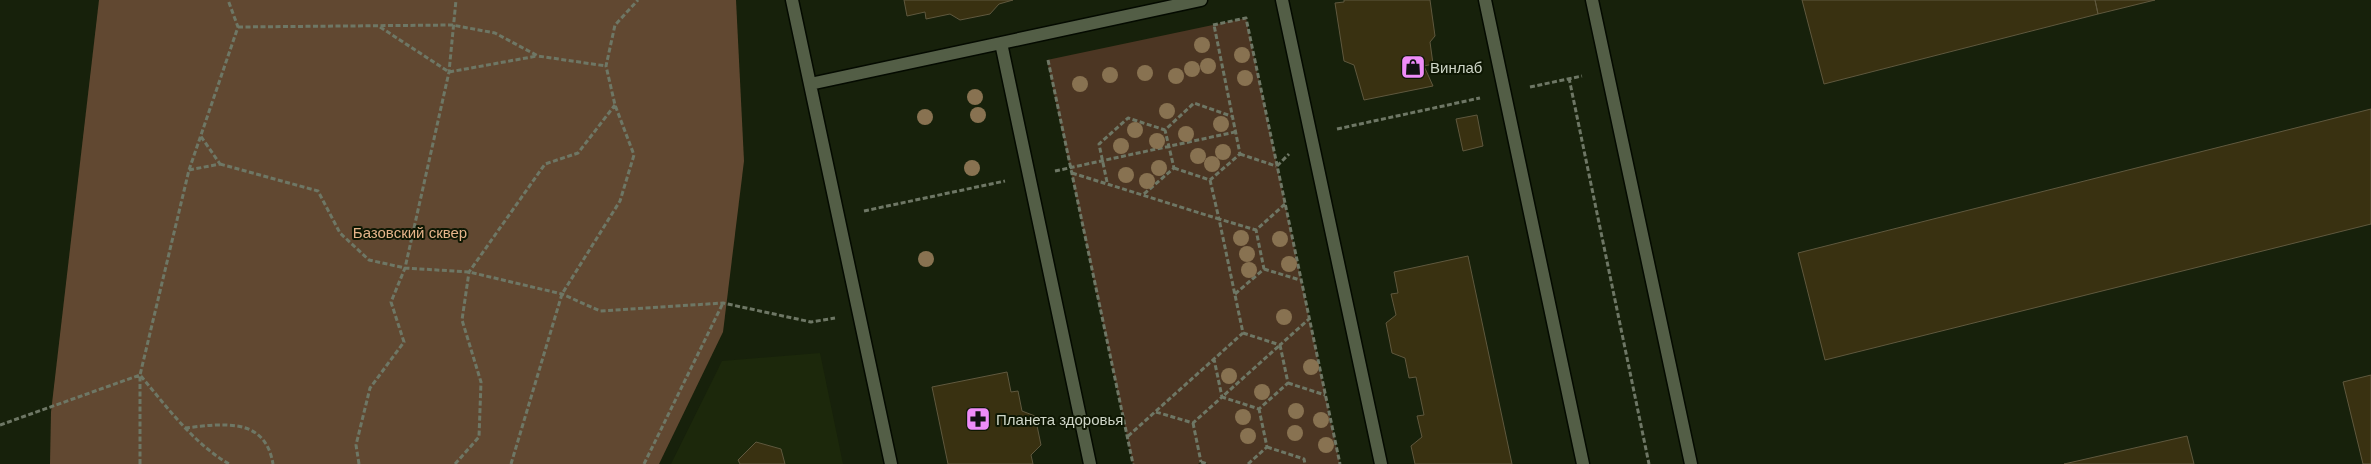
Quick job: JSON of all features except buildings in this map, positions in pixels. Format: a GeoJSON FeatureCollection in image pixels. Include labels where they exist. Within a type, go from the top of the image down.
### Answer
{"type":"FeatureCollection","features":[{"type":"Feature","properties":{"kind":"street"},"geometry":{"type":"LineString","coordinates":[[792,0],[890,464]]}},
{"type":"Feature","properties":{"kind":"street"},"geometry":{"type":"LineString","coordinates":[[810,84],[1202,0]]}},
{"type":"Feature","properties":{"kind":"street"},"geometry":{"type":"LineString","coordinates":[[1282,0],[1381,464]]}},
{"type":"Feature","properties":{"kind":"street"},"geometry":{"type":"LineString","coordinates":[[1484,0],[1583,464]]}},
{"type":"Feature","properties":{"kind":"street"},"geometry":{"type":"LineString","coordinates":[[1592,0],[1691,464]]}},
{"type":"Feature","properties":{"kind":"street"},"geometry":{"type":"LineString","coordinates":[[1001,44],[1090,464]]}},
{"type":"Feature","properties":{"kind":"path"},"geometry":{"type":"LineString","coordinates":[[140,464],[140,375],[189,170],[238,27],[228,0]]}},
{"type":"Feature","properties":{"kind":"path"},"geometry":{"type":"LineString","coordinates":[[360,464],[356,444],[370,388],[404,342],[390,302],[405,268],[449,72],[452,25],[456,0]]}},
{"type":"Feature","properties":{"kind":"path"},"geometry":{"type":"LineString","coordinates":[[511,464],[562,294],[620,201],[634,155],[615,105],[606,66],[615,25],[638,0]]}},
{"type":"Feature","properties":{"kind":"path"},"geometry":{"type":"LineString","coordinates":[[1204,27],[1246,18],[1340,464]]}},
{"type":"Feature","properties":{"kind":"path"},"geometry":{"type":"LineString","coordinates":[[238,27],[452,25],[495,33],[538,56]]}},
{"type":"Feature","properties":{"kind":"path"},"geometry":{"type":"LineString","coordinates":[[1214,25],[1240,154]]}},
{"type":"Feature","properties":{"kind":"path"},"geometry":{"type":"LineString","coordinates":[[379,27],[449,72],[538,56],[606,66]]}},
{"type":"Feature","properties":{"kind":"path"},"geometry":{"type":"LineString","coordinates":[[1057,58],[1047,60],[1133,464]]}},
{"type":"Feature","properties":{"kind":"path"},"geometry":{"type":"LineString","coordinates":[[1277,166],[1311,134],[1607,71]]}},
{"type":"Feature","properties":{"kind":"path"},"geometry":{"type":"LineString","coordinates":[[1570,78],[1649,464]]}},
{"type":"Feature","properties":{"kind":"path"},"geometry":{"type":"LineString","coordinates":[[1165,130],[1194,104],[1232,116]]}},
{"type":"Feature","properties":{"kind":"path"},"geometry":{"type":"LineString","coordinates":[[454,464],[479,437],[481,382],[462,320],[469,272],[545,164],[578,153],[615,105]]}},
{"type":"Feature","properties":{"kind":"path"},"geometry":{"type":"LineString","coordinates":[[1107,182],[1099,144],[1128,118],[1165,130]]}},
{"type":"Feature","properties":{"kind":"path"},"geometry":{"type":"LineString","coordinates":[[1165,130],[1174,168]]}},
{"type":"Feature","properties":{"kind":"path"},"geometry":{"type":"LineString","coordinates":[[200,135],[220,164]]}},
{"type":"Feature","properties":{"kind":"path"},"geometry":{"type":"LineString","coordinates":[[1240,154],[1277,166]]}},
{"type":"Feature","properties":{"kind":"path"},"geometry":{"type":"LineString","coordinates":[[1210,180],[1240,154]]}},
{"type":"Feature","properties":{"kind":"path"},"geometry":{"type":"LineString","coordinates":[[189,170],[220,164],[318,191],[340,232],[369,260],[405,268],[469,272],[562,294],[600,311],[723,303],[811,322]]}},
{"type":"Feature","properties":{"kind":"path"},"geometry":{"type":"LineString","coordinates":[[1174,168],[1210,180]]}},
{"type":"Feature","properties":{"kind":"path"},"geometry":{"type":"LineString","coordinates":[[1144,194],[1174,168]]}},
{"type":"Feature","properties":{"kind":"path"},"geometry":{"type":"LineString","coordinates":[[1072,173],[1107,182],[1256,230]]}},
{"type":"Feature","properties":{"kind":"path"},"geometry":{"type":"LineString","coordinates":[[1210,180],[1243,333]]}},
{"type":"Feature","properties":{"kind":"path"},"geometry":{"type":"LineString","coordinates":[[1256,230],[1285,204]]}},
{"type":"Feature","properties":{"kind":"path"},"geometry":{"type":"LineString","coordinates":[[1256,230],[1264,269]]}},
{"type":"Feature","properties":{"kind":"path"},"geometry":{"type":"LineString","coordinates":[[1264,269],[1301,280]]}},
{"type":"Feature","properties":{"kind":"path"},"geometry":{"type":"LineString","coordinates":[[1235,294],[1264,269]]}},
{"type":"Feature","properties":{"kind":"path"},"geometry":{"type":"LineString","coordinates":[[644,464],[723,303]]}},
{"type":"Feature","properties":{"kind":"path"},"geometry":{"type":"LineString","coordinates":[[1193,423],[1309,319]]}},
{"type":"Feature","properties":{"kind":"path"},"geometry":{"type":"LineString","coordinates":[[1127,437],[1243,333]]}},
{"type":"Feature","properties":{"kind":"path"},"geometry":{"type":"LineString","coordinates":[[1243,333],[1280,345]]}},
{"type":"Feature","properties":{"kind":"path"},"geometry":{"type":"LineString","coordinates":[[1280,345],[1288,383]]}},
{"type":"Feature","properties":{"kind":"path"},"geometry":{"type":"LineString","coordinates":[[1214,359],[1222,397]]}},
{"type":"Feature","properties":{"kind":"path"},"geometry":{"type":"LineString","coordinates":[[0,425],[140,375]]}},
{"type":"Feature","properties":{"kind":"path"},"geometry":{"type":"LineString","coordinates":[[140,375],[184,428],[219,458],[229,464]]}},
{"type":"Feature","properties":{"kind":"path"},"geometry":{"type":"LineString","coordinates":[[1288,383],[1325,395]]}},
{"type":"Feature","properties":{"kind":"path"},"geometry":{"type":"LineString","coordinates":[[1259,409],[1288,383]]}},
{"type":"Feature","properties":{"kind":"path"},"geometry":{"type":"LineString","coordinates":[[1222,397],[1259,409]]}},
{"type":"Feature","properties":{"kind":"path"},"geometry":{"type":"LineString","coordinates":[[1259,409],[1267,447]]}},
{"type":"Feature","properties":{"kind":"path"},"geometry":{"type":"LineString","coordinates":[[1156,411],[1193,423]]}},
{"type":"Feature","properties":{"kind":"path"},"geometry":{"type":"LineString","coordinates":[[184,428],[223,423],[246,427],[264,439],[273,464]]}},
{"type":"Feature","properties":{"kind":"path"},"geometry":{"type":"LineString","coordinates":[[1193,423],[1199,463],[1208,464]]}},
{"type":"Feature","properties":{"kind":"path"},"geometry":{"type":"LineString","coordinates":[[1248,464],[1267,447]]}},
{"type":"Feature","properties":{"kind":"path"},"geometry":{"type":"LineString","coordinates":[[1267,447],[1304,459],[1305,464]]}},
{"type":"Feature","properties":{"kind":"shaded area"},"geometry":{"type":"Polygon","coordinates":[[[1246,18],[1340,464],[1208,464],[1201,462],[1198,464],[1133,464],[1047,60],[1246,18]]]}},
{"type":"Feature","properties":{"kind":"shaded area"},"geometry":{"type":"Polygon","coordinates":[[[820,353],[843,464],[671,464],[722,361],[820,353]]]}},
{"type":"Feature","properties":{"kind":"green space","name":"Базовский сквер"},"geometry":{"type":"Polygon","coordinates":[[[99,0],[736,0],[744,161],[723,332],[659,464],[50,464],[51,412],[99,0]]]}},
{"type":"Feature","properties":{"kind":"place","name":"Винлаб"},"geometry":{"type":"Point","coordinates":[1413,67]}},
{"type":"Feature","properties":{"kind":"place","name":"Планета здоровья"},"geometry":{"type":"Point","coordinates":[978,419]}}]}
